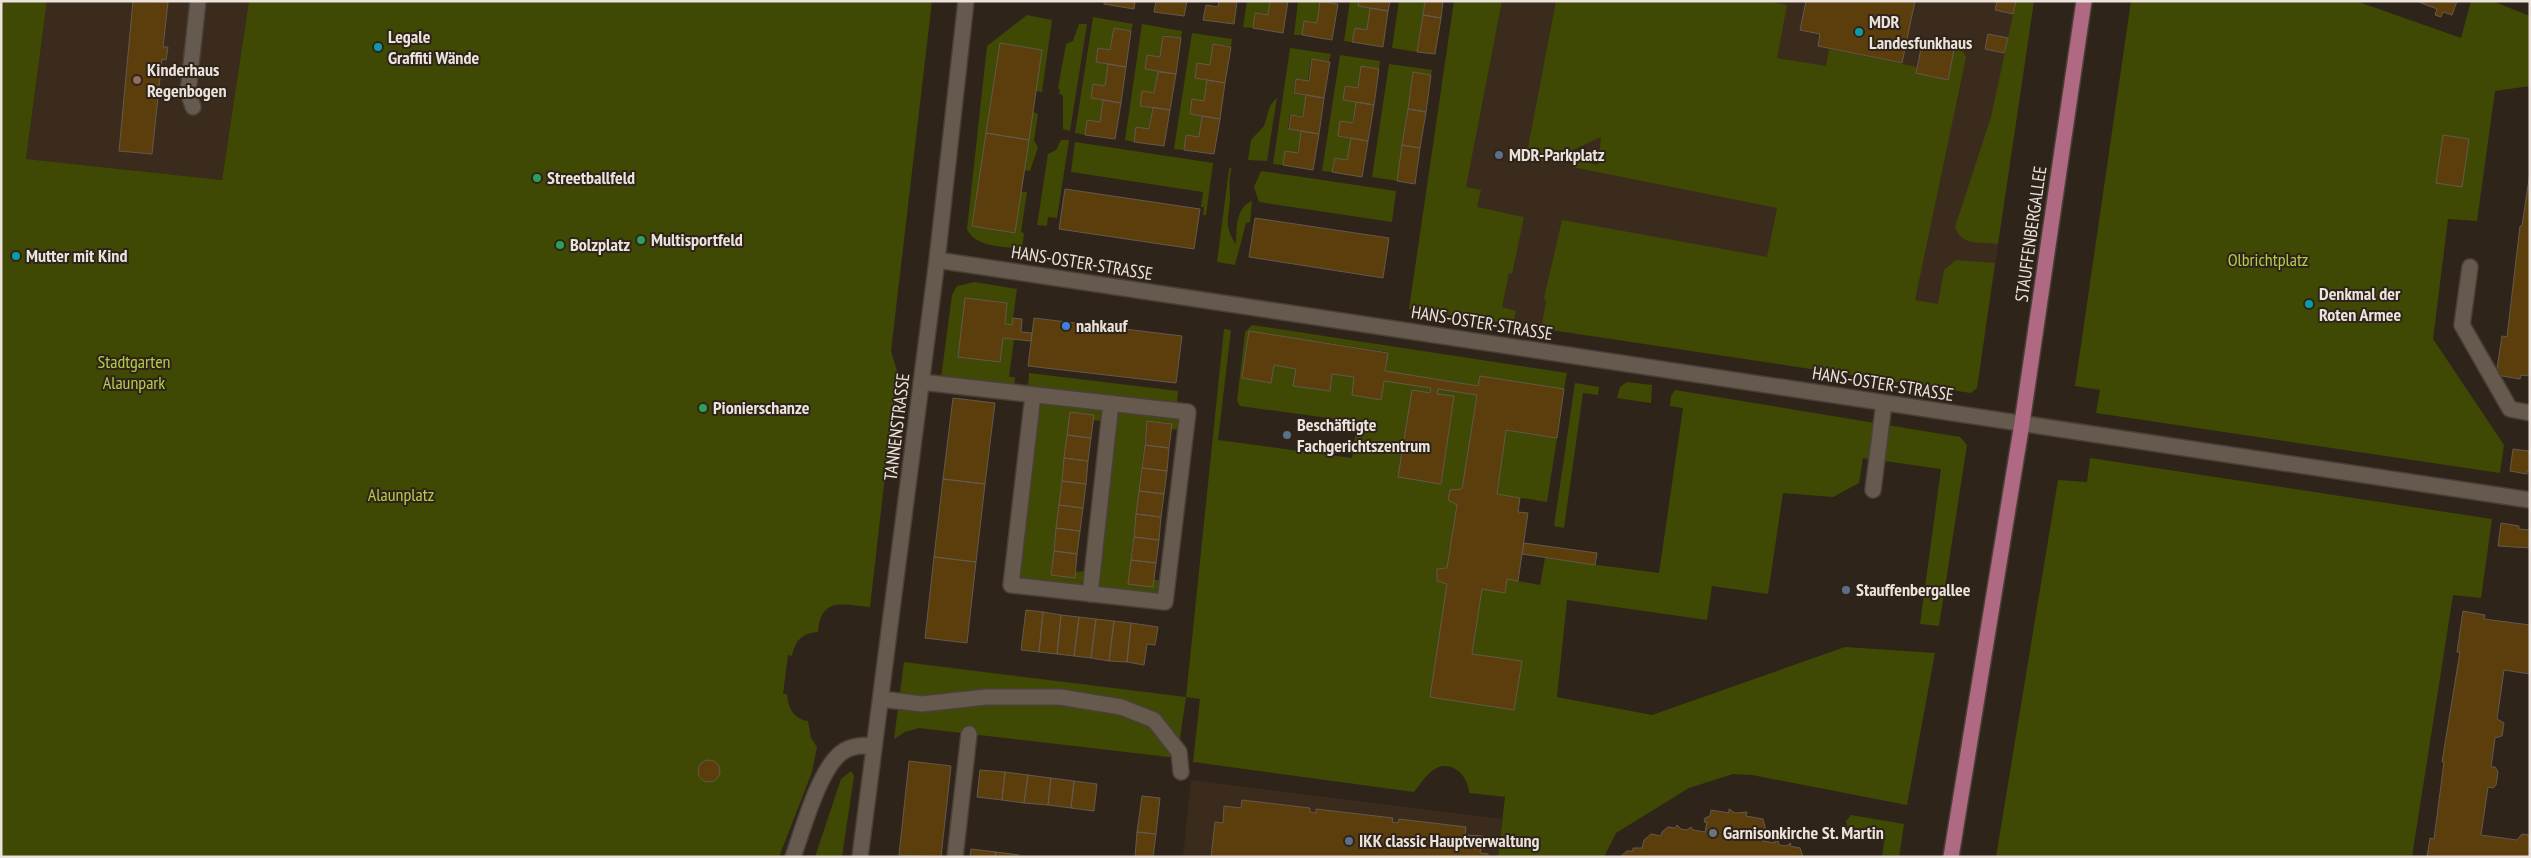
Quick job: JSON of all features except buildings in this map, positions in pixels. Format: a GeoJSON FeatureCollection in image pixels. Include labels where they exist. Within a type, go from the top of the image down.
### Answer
{"type":"FeatureCollection","features":[{"type":"Feature","properties":{"kind":"main road","name":"STAUFFENBERGALLEE"},"geometry":{"type":"LineString","coordinates":[[1952,857],[2022,423],[2084,1]]}},
{"type":"Feature","properties":{"kind":"street"},"geometry":{"type":"LineString","coordinates":[[192,107],[188,92],[198,1]]}},
{"type":"Feature","properties":{"kind":"street","name":"TANNENSTRASSE"},"geometry":{"type":"LineString","coordinates":[[860,857],[937,260],[966,1]]}},
{"type":"Feature","properties":{"kind":"street","name":"HANS-OSTER-STRASSE"},"geometry":{"type":"LineString","coordinates":[[937,260],[2022,423]]}},
{"type":"Feature","properties":{"kind":"street"},"geometry":{"type":"LineString","coordinates":[[2470,267],[2462,325],[2510,409],[2530,413]]}},
{"type":"Feature","properties":{"kind":"street"},"geometry":{"type":"LineString","coordinates":[[921,382],[1188,412],[1165,602],[1012,585],[1033,395]]}},
{"type":"Feature","properties":{"kind":"street"},"geometry":{"type":"LineString","coordinates":[[1090,594],[1111,403]]}},
{"type":"Feature","properties":{"kind":"street"},"geometry":{"type":"LineString","coordinates":[[1873,490],[1884,403]]}},
{"type":"Feature","properties":{"kind":"street"},"geometry":{"type":"LineString","coordinates":[[2022,423],[2530,500]]}},
{"type":"Feature","properties":{"kind":"street"},"geometry":{"type":"LineString","coordinates":[[881,699],[922,704],[986,697],[1060,697],[1121,707],[1154,720],[1179,752],[1181,772]]}},
{"type":"Feature","properties":{"kind":"street"},"geometry":{"type":"LineString","coordinates":[[955,857],[969,734]]}},
{"type":"Feature","properties":{"kind":"street"},"geometry":{"type":"LineString","coordinates":[[793,857],[814,799],[830,764],[842,752],[861,745],[874,746]]}},
{"type":"Feature","properties":{"kind":"shaded area","name":"Kinderhaus Regenbogen"},"geometry":{"type":"Polygon","coordinates":[[[47,1],[249,1],[222,180],[26,159],[47,1]]]}},
{"type":"Feature","properties":{"kind":"shaded area"},"geometry":{"type":"Polygon","coordinates":[[[1472,1],[2034,1],[1977,388],[1971,393],[1409,309],[1472,1]]]}},
{"type":"Feature","properties":{"kind":"shaded area"},"geometry":{"type":"Polygon","coordinates":[[[1191,780],[1502,819],[1498,857],[1183,857],[1191,780]]]}},
{"type":"Feature","properties":{"kind":"green space","name":"Alaunplatz"},"geometry":{"type":"Polygon","coordinates":[[[1,1],[47,1],[26,159],[222,180],[249,1],[932,1],[891,351],[897,371],[870,607],[835,605],[829,608],[820,621],[818,632],[808,634],[800,639],[795,646],[792,656],[788,655],[783,694],[787,694],[790,709],[795,716],[808,721],[811,738],[817,747],[812,772],[779,857],[1,857],[1,1]]]}},
{"type":"Feature","properties":{"kind":"green space"},"geometry":{"type":"Polygon","coordinates":[[[1247,1],[1270,1],[1268,15],[1253,28],[1243,27],[1247,1]]]}},
{"type":"Feature","properties":{"kind":"green space"},"geometry":{"type":"Polygon","coordinates":[[[1298,1],[1320,1],[1317,23],[1305,21],[1302,35],[1294,35],[1298,1]]]}},
{"type":"Feature","properties":{"kind":"green space"},"geometry":{"type":"Polygon","coordinates":[[[1350,1],[1359,1],[1358,6],[1370,8],[1367,30],[1355,28],[1352,42],[1344,41],[1350,1]]]}},
{"type":"Feature","properties":{"kind":"green space"},"geometry":{"type":"Polygon","coordinates":[[[1399,1],[1425,1],[1417,52],[1392,48],[1399,1]]]}},
{"type":"Feature","properties":{"kind":"green space"},"geometry":{"type":"Polygon","coordinates":[[[1454,1],[1502,1],[1466,187],[1481,190],[1477,207],[1524,217],[1512,274],[1509,273],[1502,307],[1516,311],[1513,324],[1409,309],[1454,1]]]}},
{"type":"Feature","properties":{"kind":"green space"},"geometry":{"type":"Polygon","coordinates":[[[1556,1],[1765,1],[1787,5],[1777,58],[1826,66],[1829,49],[1917,67],[1916,73],[1948,80],[1955,47],[1961,48],[1966,57],[1915,300],[1938,304],[1944,270],[1956,260],[1995,263],[1977,388],[1971,393],[1545,329],[1542,324],[1546,302],[1544,298],[1562,220],[1767,257],[1777,208],[1572,167],[1573,160],[1598,165],[1601,137],[1566,153],[1551,152],[1545,162],[1526,158],[1556,1]]]}},
{"type":"Feature","properties":{"kind":"green space"},"geometry":{"type":"Polygon","coordinates":[[[2016,1],[2034,1],[1998,244],[1972,242],[1962,237],[1955,227],[1991,117],[2016,1]]]}},
{"type":"Feature","properties":{"kind":"green space","name":"Olbrichtplatz"},"geometry":{"type":"Polygon","coordinates":[[[2131,1],[2356,1],[2461,38],[2471,1],[2492,1],[2530,16],[2530,86],[2495,91],[2477,221],[2448,219],[2433,339],[2504,445],[2500,473],[2096,413],[2100,390],[2075,386],[2131,1]]]}},
{"type":"Feature","properties":{"kind":"green space"},"geometry":{"type":"Polygon","coordinates":[[[1027,15],[1052,20],[1042,92],[1036,91],[1042,50],[1000,44],[972,226],[1014,233],[1021,192],[1027,192],[1021,232],[1024,233],[1022,249],[983,243],[976,240],[967,229],[987,46],[1027,15]]]}},
{"type":"Feature","properties":{"kind":"green space"},"geometry":{"type":"Polygon","coordinates":[[[1093,17],[1133,24],[1131,31],[1114,29],[1110,50],[1098,48],[1096,62],[1108,64],[1105,86],[1093,84],[1091,98],[1103,100],[1100,122],[1087,120],[1085,135],[1075,133],[1093,17]]]}},
{"type":"Feature","properties":{"kind":"green space"},"geometry":{"type":"Polygon","coordinates":[[[1079,24],[1087,24],[1070,131],[1063,129],[1063,96],[1059,93],[1060,90],[1058,88],[1066,44],[1073,41],[1079,24]]]}},
{"type":"Feature","properties":{"kind":"green space"},"geometry":{"type":"Polygon","coordinates":[[[1142,24],[1182,31],[1181,38],[1163,35],[1160,57],[1147,55],[1145,69],[1158,71],[1154,93],[1142,91],[1140,105],[1152,107],[1149,129],[1134,142],[1125,140],[1142,24]]]}},
{"type":"Feature","properties":{"kind":"green space"},"geometry":{"type":"Polygon","coordinates":[[[1192,33],[1232,39],[1231,46],[1213,44],[1210,65],[1197,64],[1195,78],[1207,80],[1204,101],[1192,100],[1190,113],[1202,116],[1199,138],[1187,136],[1184,150],[1174,149],[1192,33]]]}},
{"type":"Feature","properties":{"kind":"green space"},"geometry":{"type":"Polygon","coordinates":[[[1290,48],[1331,54],[1329,61],[1311,59],[1308,80],[1295,79],[1293,93],[1306,95],[1303,116],[1290,115],[1288,128],[1301,131],[1297,153],[1285,151],[1283,165],[1273,164],[1290,48]]]}},
{"type":"Feature","properties":{"kind":"green space"},"geometry":{"type":"Polygon","coordinates":[[[1340,55],[1380,61],[1379,69],[1361,66],[1358,88],[1345,86],[1343,100],[1356,102],[1352,124],[1340,122],[1338,136],[1351,138],[1347,160],[1335,158],[1332,172],[1322,171],[1340,55]]]}},
{"type":"Feature","properties":{"kind":"green space"},"geometry":{"type":"Polygon","coordinates":[[[1389,64],[1432,70],[1431,75],[1413,73],[1397,181],[1372,177],[1389,64]]]}},
{"type":"Feature","properties":{"kind":"green space"},"geometry":{"type":"Polygon","coordinates":[[[1277,97],[1267,161],[1248,160],[1251,140],[1264,126],[1270,106],[1277,97]]]}},
{"type":"Feature","properties":{"kind":"green space"},"geometry":{"type":"Polygon","coordinates":[[[1033,112],[1038,114],[1034,141],[1038,147],[1030,171],[1024,170],[1033,112]]]}},
{"type":"Feature","properties":{"kind":"green space"},"geometry":{"type":"Polygon","coordinates":[[[1061,140],[1069,140],[1057,218],[1048,217],[1047,226],[1037,225],[1048,154],[1056,150],[1061,140]]]}},
{"type":"Feature","properties":{"kind":"green space"},"geometry":{"type":"Polygon","coordinates":[[[1075,142],[1213,163],[1206,215],[1203,215],[1204,207],[1201,207],[1203,192],[1071,172],[1075,142]]]}},
{"type":"Feature","properties":{"kind":"green space"},"geometry":{"type":"Polygon","coordinates":[[[1232,167],[1228,227],[1236,244],[1240,214],[1246,204],[1252,201],[1250,222],[1246,223],[1235,265],[1217,262],[1229,169],[1232,167]]]}},
{"type":"Feature","properties":{"kind":"green space"},"geometry":{"type":"Polygon","coordinates":[[[1261,171],[1396,191],[1392,222],[1259,202],[1254,187],[1261,171]]]}},
{"type":"Feature","properties":{"kind":"green space"},"geometry":{"type":"Polygon","coordinates":[[[975,282],[1017,289],[1012,325],[1005,324],[1007,303],[965,298],[1003,338],[1014,339],[1009,377],[1015,377],[1014,387],[941,378],[952,295],[957,286],[975,282]]]}},
{"type":"Feature","properties":{"kind":"green space"},"geometry":{"type":"Polygon","coordinates":[[[1252,325],[1567,373],[1564,389],[1480,376],[1478,386],[1385,371],[1388,352],[1249,331],[1242,378],[1271,383],[1274,365],[1296,369],[1294,386],[1329,391],[1332,374],[1354,377],[1352,395],[1381,400],[1384,381],[1431,388],[1430,393],[1412,390],[1399,477],[1441,484],[1454,397],[1437,394],[1438,389],[1477,395],[1462,489],[1450,491],[1448,500],[1457,505],[1447,568],[1437,570],[1437,581],[1447,584],[1431,697],[1514,710],[1522,662],[1472,654],[1482,589],[1505,593],[1507,579],[1540,585],[1545,558],[1659,573],[1683,408],[1670,406],[1671,396],[1675,390],[1960,437],[1967,445],[1939,626],[1920,624],[1941,469],[1863,458],[1859,483],[1833,497],[1783,493],[1768,594],[1712,586],[1707,620],[1567,600],[1557,697],[1652,715],[1845,647],[1935,653],[1907,805],[1752,775],[1733,774],[1689,788],[1616,833],[1604,857],[1498,857],[1505,797],[1469,793],[1466,780],[1457,770],[1445,766],[1438,767],[1425,778],[1414,792],[1193,762],[1200,699],[1186,697],[1224,329],[1231,330],[1218,440],[1352,458],[1357,422],[1240,406],[1237,401],[1245,332],[1252,325]]]}},
{"type":"Feature","properties":{"kind":"green space"},"geometry":{"type":"Polygon","coordinates":[[[1029,373],[1178,391],[1177,405],[1028,388],[1029,373]]]}},
{"type":"Feature","properties":{"kind":"green space"},"geometry":{"type":"Polygon","coordinates":[[[1627,382],[1652,385],[1651,403],[1617,398],[1620,387],[1627,382]]]}},
{"type":"Feature","properties":{"kind":"green space"},"geometry":{"type":"Polygon","coordinates":[[[1575,383],[1599,387],[1598,395],[1583,393],[1564,528],[1554,526],[1575,383]]]}},
{"type":"Feature","properties":{"kind":"green space"},"geometry":{"type":"Polygon","coordinates":[[[1041,402],[1100,409],[1104,416],[1103,421],[1093,420],[1094,415],[1070,412],[1051,574],[1086,571],[1084,581],[1079,585],[1022,581],[1017,576],[1038,404],[1041,402]]]}},
{"type":"Feature","properties":{"kind":"green space"},"geometry":{"type":"Polygon","coordinates":[[[1119,411],[1178,418],[1181,430],[1171,429],[1171,423],[1147,421],[1128,583],[1153,587],[1154,580],[1164,580],[1157,594],[1097,588],[1116,413],[1119,411]]]}},
{"type":"Feature","properties":{"kind":"green space"},"geometry":{"type":"Polygon","coordinates":[[[1506,430],[1557,438],[1547,502],[1497,494],[1506,430]]]}},
{"type":"Feature","properties":{"kind":"green space"},"geometry":{"type":"Polygon","coordinates":[[[2090,458],[2492,519],[2481,598],[2453,595],[2412,857],[1996,857],[2058,480],[2087,482],[2090,458]]]}},
{"type":"Feature","properties":{"kind":"green space"},"geometry":{"type":"Polygon","coordinates":[[[904,662],[1186,697],[1177,758],[919,728],[905,732],[894,739],[904,662]]]}},
{"type":"Feature","properties":{"kind":"green space"},"geometry":{"type":"Polygon","coordinates":[[[851,771],[854,776],[842,857],[815,857],[841,779],[851,771]]]}},
{"type":"Feature","properties":{"kind":"green space"},"geometry":{"type":"Polygon","coordinates":[[[1851,815],[1904,824],[1899,857],[1882,857],[1885,835],[1848,830],[1846,821],[1851,815]]]}},
{"type":"Feature","properties":{"kind":"place","name":"MDR Landesfunkhaus"},"geometry":{"type":"Point","coordinates":[1859,32]}},
{"type":"Feature","properties":{"kind":"place","name":"Legale Graffiti Wände"},"geometry":{"type":"Point","coordinates":[378,47]}},
{"type":"Feature","properties":{"kind":"place","name":"Kinderhaus Regenbogen"},"geometry":{"type":"Point","coordinates":[137,80]}},
{"type":"Feature","properties":{"kind":"place","name":"MDR-Parkplatz"},"geometry":{"type":"Point","coordinates":[1499,155]}},
{"type":"Feature","properties":{"kind":"place","name":"Streetballfeld"},"geometry":{"type":"Point","coordinates":[537,178]}},
{"type":"Feature","properties":{"kind":"place","name":"Multisportfeld"},"geometry":{"type":"Point","coordinates":[641,240]}},
{"type":"Feature","properties":{"kind":"place","name":"Bolzplatz"},"geometry":{"type":"Point","coordinates":[560,245]}},
{"type":"Feature","properties":{"kind":"place","name":"Mutter mit Kind"},"geometry":{"type":"Point","coordinates":[16,256]}},
{"type":"Feature","properties":{"kind":"place","name":"Denkmal der Roten Armee"},"geometry":{"type":"Point","coordinates":[2309,304]}},
{"type":"Feature","properties":{"kind":"place","name":"nahkauf"},"geometry":{"type":"Point","coordinates":[1066,326]}},
{"type":"Feature","properties":{"kind":"place","name":"Pionierschanze"},"geometry":{"type":"Point","coordinates":[703,408]}},
{"type":"Feature","properties":{"kind":"place","name":"Beschäftigte Fachgerichtszentrum"},"geometry":{"type":"Point","coordinates":[1287,435]}},
{"type":"Feature","properties":{"kind":"place","name":"Stauffenbergallee"},"geometry":{"type":"Point","coordinates":[1846,590]}},
{"type":"Feature","properties":{"kind":"place","name":"Garnisonkirche St. Martin"},"geometry":{"type":"Point","coordinates":[1713,833]}},
{"type":"Feature","properties":{"kind":"place","name":"IKK classic Hauptverwaltung"},"geometry":{"type":"Point","coordinates":[1349,841]}},
{"type":"Feature","properties":{"kind":"park label","name":"Stadtgarten Alaunpark"},"geometry":{"type":"Point","coordinates":[134,372]}}]}
